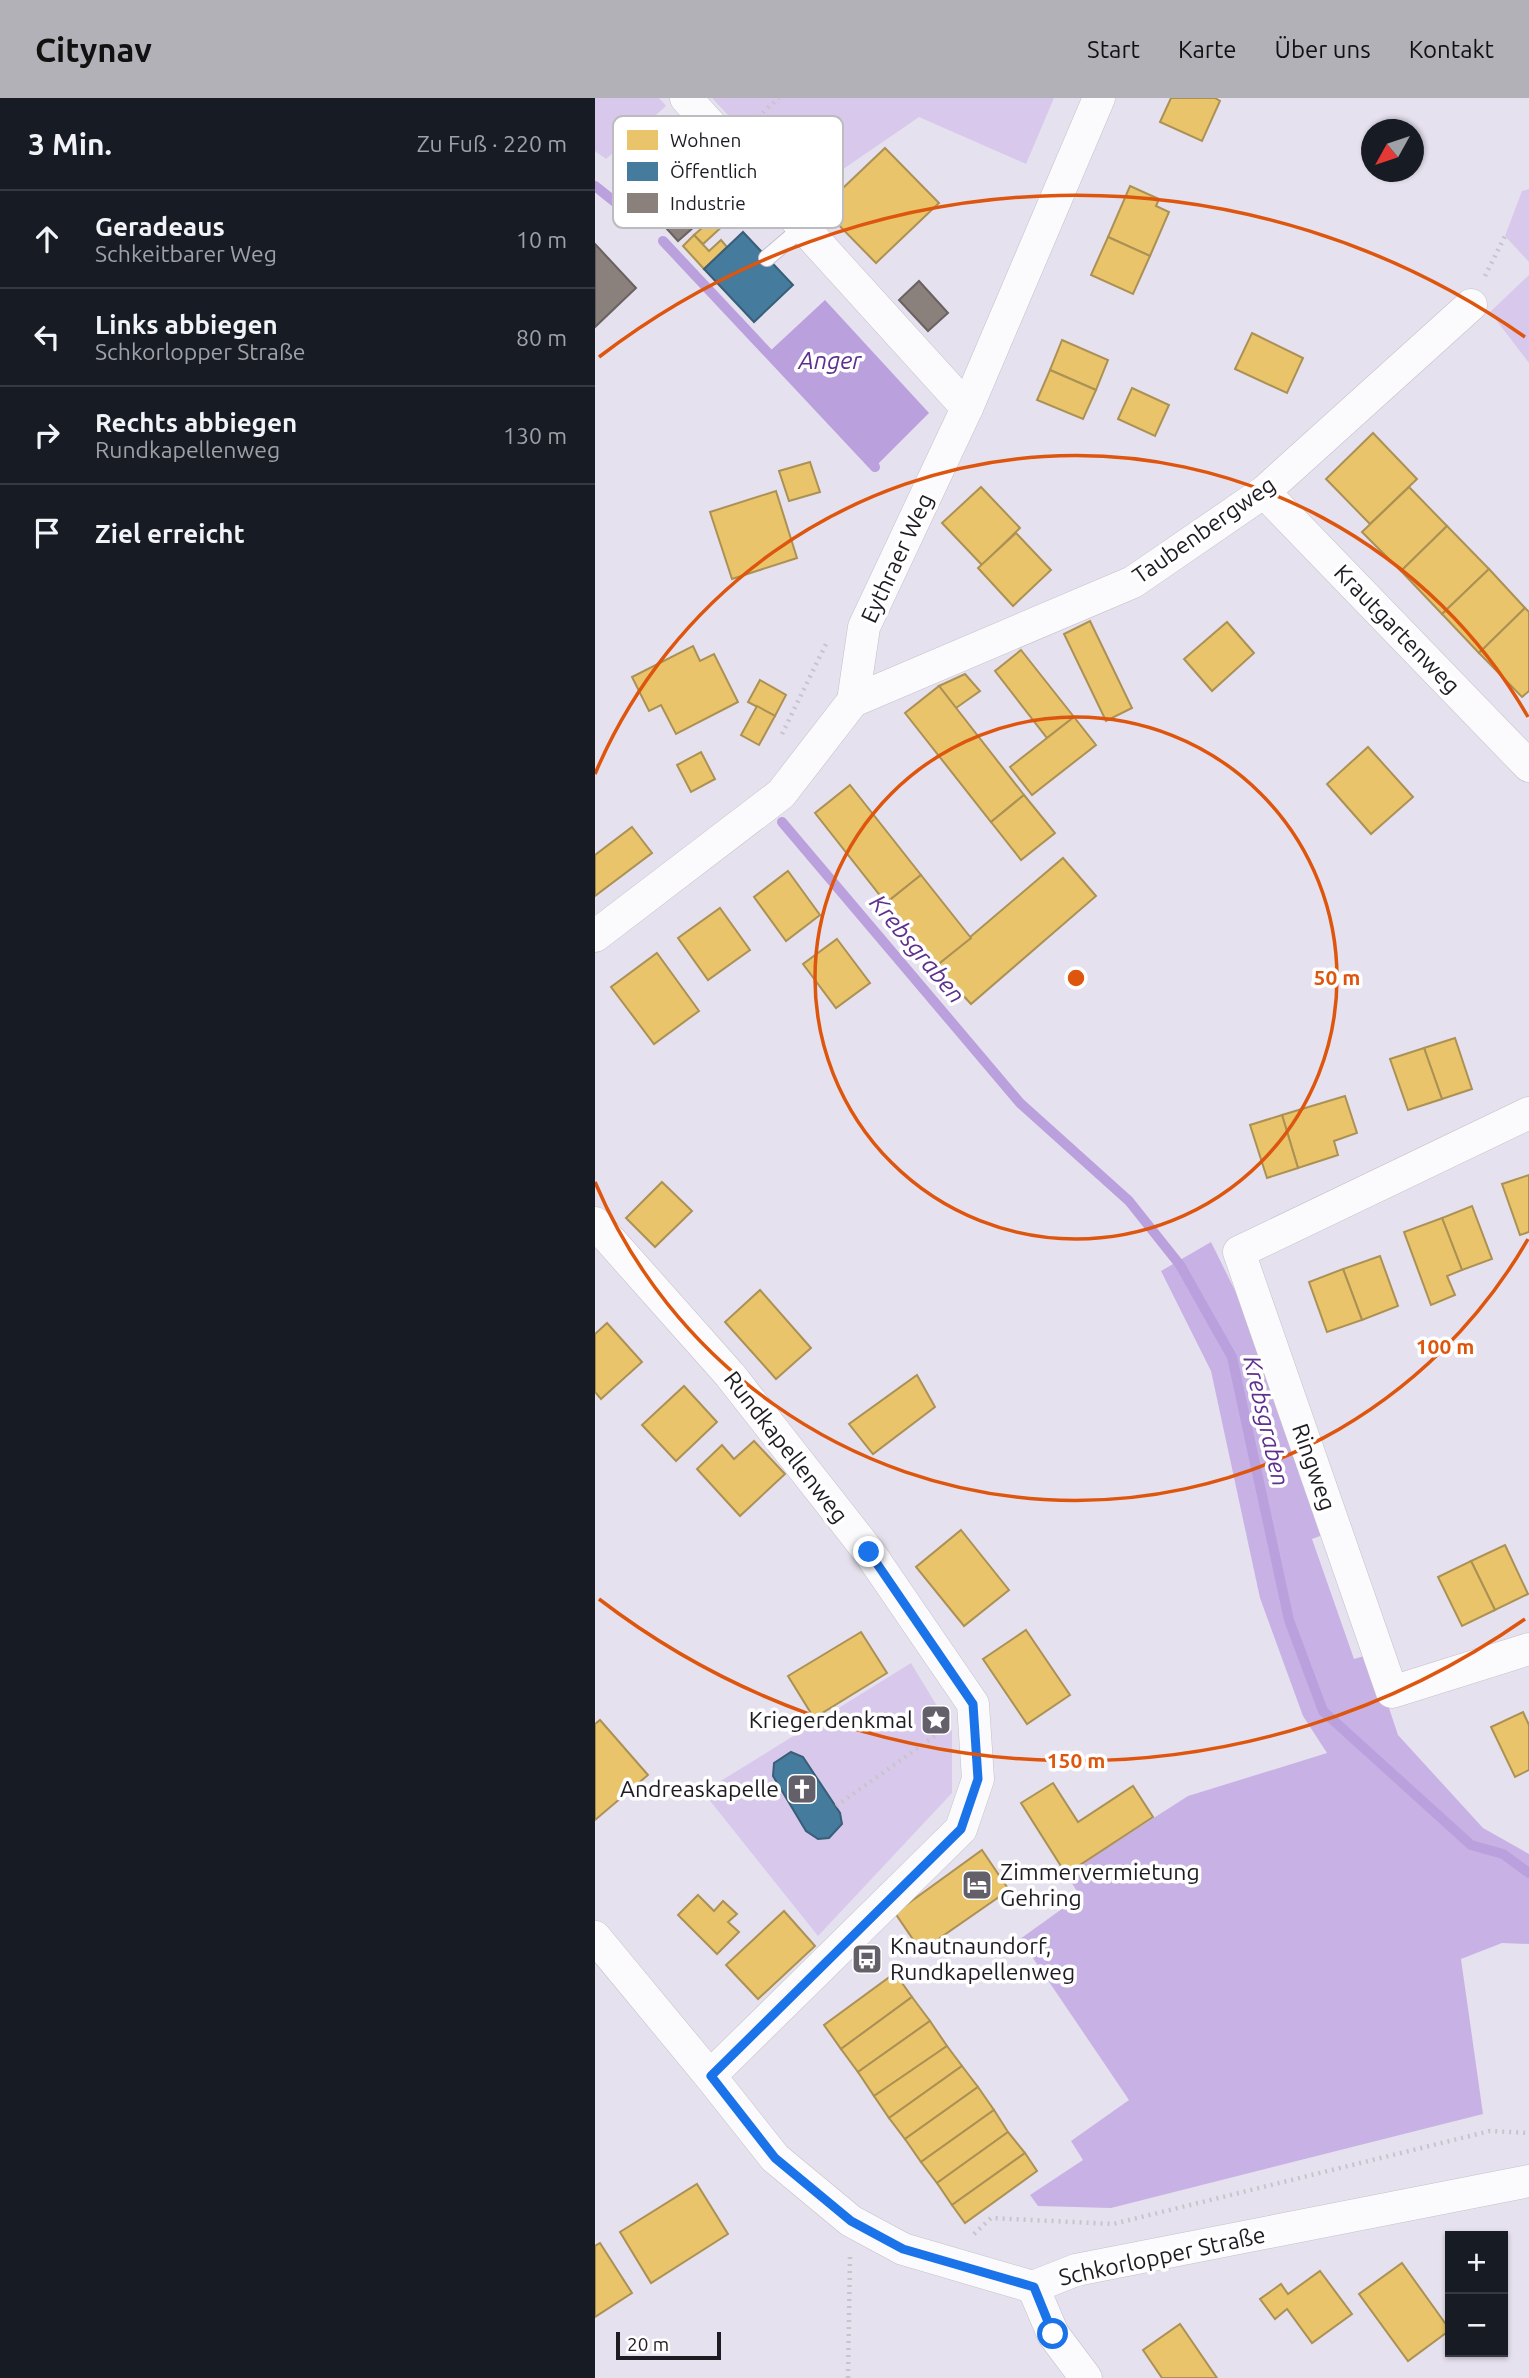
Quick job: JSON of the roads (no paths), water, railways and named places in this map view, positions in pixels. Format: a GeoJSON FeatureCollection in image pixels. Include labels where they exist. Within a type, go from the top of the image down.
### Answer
{"type":"FeatureCollection","features":[{"type":"Feature","properties":{"kind":"street"},"geometry":{"type":"LineString","coordinates":[[686,98],[702,116]]}},
{"type":"Feature","properties":{"kind":"street","name":"Eythraer Weg"},"geometry":{"type":"LineString","coordinates":[[595,936],[782,794],[853,701],[864,627],[967,408],[1099,98]]}},
{"type":"Feature","properties":{"kind":"street"},"geometry":{"type":"LineString","coordinates":[[804,228],[967,408]]}},
{"type":"Feature","properties":{"kind":"street","name":"Taubenbergweg"},"geometry":{"type":"LineString","coordinates":[[853,701],[1133,582],[1264,492],[1471,305]]}},
{"type":"Feature","properties":{"kind":"street","name":"Krautgartenweg"},"geometry":{"type":"LineString","coordinates":[[1264,492],[1529,766]]}},
{"type":"Feature","properties":{"kind":"street","name":"Ringweg"},"geometry":{"type":"LineString","coordinates":[[1529,1113],[1239,1252],[1392,1692],[1529,1649]]}},
{"type":"Feature","properties":{"kind":"street","name":"Rundkapellenweg"},"geometry":{"type":"LineString","coordinates":[[595,1223],[739,1385],[869,1552],[973,1704],[978,1779],[961,1829],[711,2076]]}},
{"type":"Feature","properties":{"kind":"street","name":"Schkorlopper Straße"},"geometry":{"type":"LineString","coordinates":[[595,1937],[711,2076],[775,2158],[851,2221],[903,2249],[1034,2287],[1076,2270],[1529,2181]]}},
{"type":"Feature","properties":{"kind":"street"},"geometry":{"type":"LineString","coordinates":[[1034,2287],[1053,2334],[1086,2378]]}},
{"type":"Feature","properties":{"kind":"lane"},"geometry":{"type":"LineString","coordinates":[[767,258],[802,228]]}},
{"type":"Feature","properties":{"kind":"water","name":"Anger"},"geometry":{"type":"Polygon","coordinates":[[[825,300],[929,413],[875,467],[769,352],[825,300]]]}},
{"type":"Feature","properties":{"kind":"waterway","name":"Krebsgraben"},"geometry":{"type":"LineString","coordinates":[[595,186],[613,200]]}},
{"type":"Feature","properties":{"kind":"waterway","name":"Krebsgraben"},"geometry":{"type":"LineString","coordinates":[[663,241],[875,467]]}},
{"type":"Feature","properties":{"kind":"waterway","name":"Krebsgraben"},"geometry":{"type":"LineString","coordinates":[[782,822],[1020,1103],[1129,1201],[1180,1265],[1232,1357],[1289,1620],[1323,1711],[1471,1845],[1503,1854],[1529,1873]]}},
{"type":"Feature","properties":{"kind":"place","name":"Kriegerdenkmal"},"geometry":{"type":"Point","coordinates":[936,1720]}},
{"type":"Feature","properties":{"kind":"place","name":"Andreaskapelle"},"geometry":{"type":"Point","coordinates":[802,1789]}},
{"type":"Feature","properties":{"kind":"place","name":"Zimmervermietung Gehring"},"geometry":{"type":"Point","coordinates":[977,1885]}},
{"type":"Feature","properties":{"kind":"place","name":"Knautnaundorf, Rundkapellenweg"},"geometry":{"type":"Point","coordinates":[867,1959]}}]}
